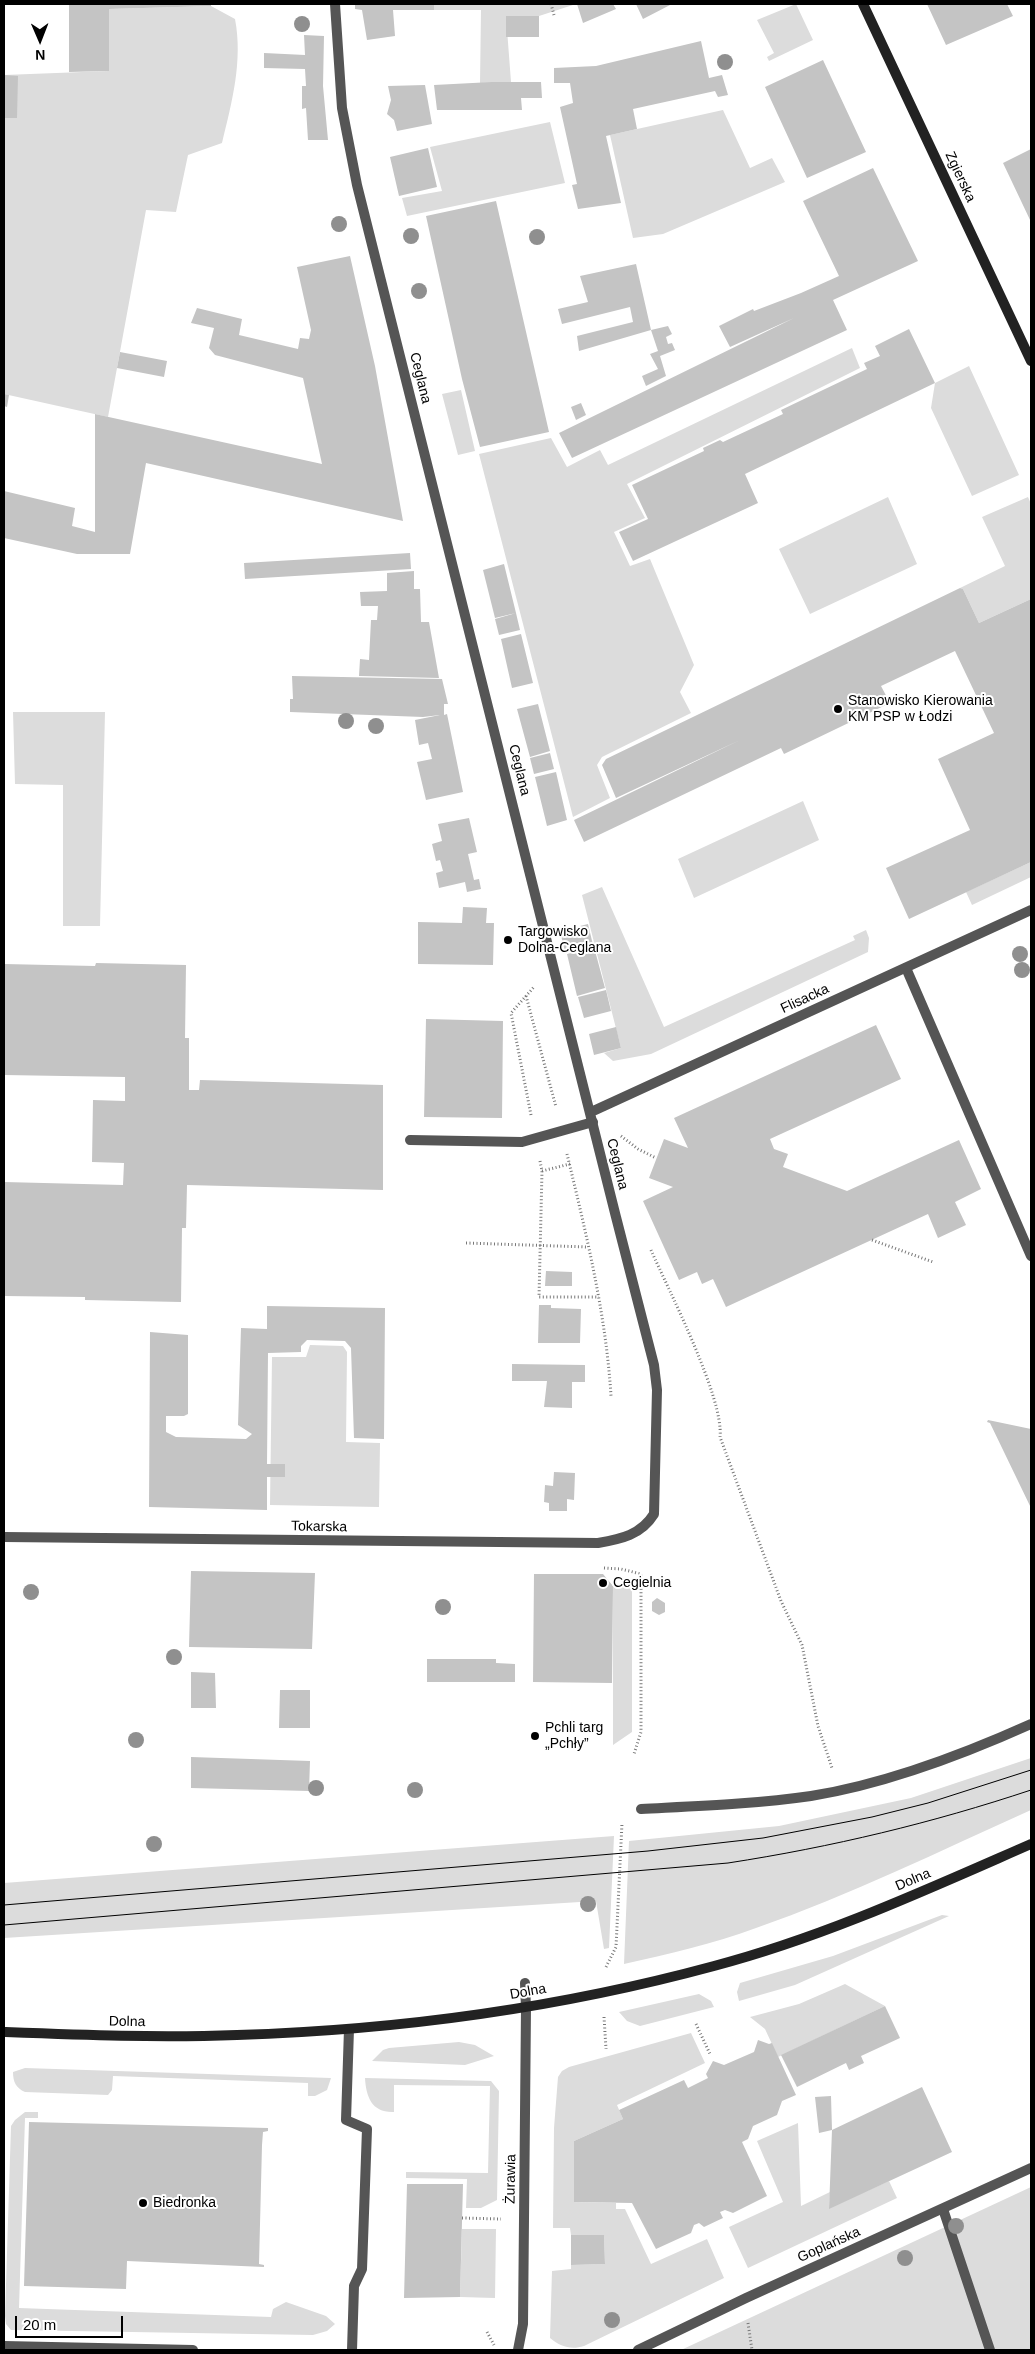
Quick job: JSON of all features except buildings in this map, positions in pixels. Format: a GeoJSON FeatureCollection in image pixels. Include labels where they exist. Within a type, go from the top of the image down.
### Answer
{"type":"FeatureCollection","features":[{"type":"Feature","properties":{"kind":"street","name":"Ceglana"},"geometry":{"type":"LineString","coordinates":[[336,4],[342,108],[357,185],[651,1346],[657,1390],[654,1514],[646,1527],[632,1534]]}},
{"type":"Feature","properties":{"kind":"street","name":"Zgierska"},"geometry":{"type":"LineString","coordinates":[[863,4],[1031,361]]}},
{"type":"Feature","properties":{"kind":"street","name":"Flisacka"},"geometry":{"type":"LineString","coordinates":[[410,1140],[522,1142],[562,1132],[1031,910]]}},
{"type":"Feature","properties":{"kind":"street"},"geometry":{"type":"LineString","coordinates":[[906,968],[1031,1256]]}},
{"type":"Feature","properties":{"kind":"street","name":"Tokarska"},"geometry":{"type":"LineString","coordinates":[[4,1537],[598,1543],[617,1540],[632,1534]]}},
{"type":"Feature","properties":{"kind":"street"},"geometry":{"type":"LineString","coordinates":[[641,1809],[729,1804],[812,1796],[883,1779],[918,1768],[1031,1724]]}},
{"type":"Feature","properties":{"kind":"street","name":"Dolna"},"geometry":{"type":"LineString","coordinates":[[4,2032],[200,2036],[349,2029],[526,2008],[716,1966],[818,1933],[1031,1844]]}},
{"type":"Feature","properties":{"kind":"street","name":"Żurawia"},"geometry":{"type":"LineString","coordinates":[[518,2350],[523,2324],[525,1983]]}},
{"type":"Feature","properties":{"kind":"street"},"geometry":{"type":"LineString","coordinates":[[349,2029],[346,2120],[367,2129],[362,2269],[354,2286],[352,2350]]}},
{"type":"Feature","properties":{"kind":"street","name":"Goplańska"},"geometry":{"type":"LineString","coordinates":[[638,2350],[746,2298],[1031,2168]]}},
{"type":"Feature","properties":{"kind":"street"},"geometry":{"type":"LineString","coordinates":[[943,2209],[990,2350]]}},
{"type":"Feature","properties":{"kind":"street"},"geometry":{"type":"LineString","coordinates":[[4,2346],[27,2348],[193,2350]]}},
{"type":"Feature","properties":{"kind":"path"},"geometry":{"type":"LineString","coordinates":[[551,4],[554,15]]}},
{"type":"Feature","properties":{"kind":"path"},"geometry":{"type":"LineString","coordinates":[[536,984],[511,1013],[542,1171],[539,1297],[599,1297]]}},
{"type":"Feature","properties":{"kind":"path"},"geometry":{"type":"LineString","coordinates":[[526,996],[570,1164],[599,1297],[609,1360],[611,1396]]}},
{"type":"Feature","properties":{"kind":"path"},"geometry":{"type":"LineString","coordinates":[[619,1142],[617,1133],[638,1149],[656,1158]]}},
{"type":"Feature","properties":{"kind":"path"},"geometry":{"type":"LineString","coordinates":[[542,1171],[570,1164]]}},
{"type":"Feature","properties":{"kind":"path"},"geometry":{"type":"LineString","coordinates":[[872,1240],[933,1262]]}},
{"type":"Feature","properties":{"kind":"path"},"geometry":{"type":"LineString","coordinates":[[648,1242],[703,1370],[721,1424],[720,1438],[781,1601],[802,1645],[818,1726],[839,1790]]}},
{"type":"Feature","properties":{"kind":"path"},"geometry":{"type":"LineString","coordinates":[[466,1243],[588,1247]]}},
{"type":"Feature","properties":{"kind":"path"},"geometry":{"type":"LineString","coordinates":[[634,1754],[641,1732],[641,1574]]}},
{"type":"Feature","properties":{"kind":"path"},"geometry":{"type":"LineString","coordinates":[[606,2049],[602,1976],[616,1947],[622,1817]]}},
{"type":"Feature","properties":{"kind":"path"},"geometry":{"type":"LineString","coordinates":[[696,2024],[710,2054]]}},
{"type":"Feature","properties":{"kind":"path"},"geometry":{"type":"LineString","coordinates":[[462,2218],[502,2219]]}},
{"type":"Feature","properties":{"kind":"path"},"geometry":{"type":"LineString","coordinates":[[487,2332],[496,2350]]}},
{"type":"Feature","properties":{"kind":"shaded area"},"geometry":{"type":"Polygon","coordinates":[[[434,4],[576,4],[539,16],[506,16],[511,82],[480,83],[481,10],[434,10],[434,4]]]}},
{"type":"Feature","properties":{"kind":"shaded area"},"geometry":{"type":"Polygon","coordinates":[[[796,4],[813,40],[769,61],[767,57],[774,53],[757,20],[796,4]]]}},
{"type":"Feature","properties":{"kind":"shaded area"},"geometry":{"type":"Polygon","coordinates":[[[211,6],[235,19],[237,35],[238,50],[235,81],[222,143],[188,155],[176,212],[146,210],[108,417],[4,394],[4,75],[109,71],[109,9],[211,6]]]}},
{"type":"Feature","properties":{"kind":"shaded area"},"geometry":{"type":"Polygon","coordinates":[[[723,110],[750,168],[772,158],[785,182],[663,234],[633,238],[610,135],[723,110]]]}},
{"type":"Feature","properties":{"kind":"shaded area"},"geometry":{"type":"Polygon","coordinates":[[[550,122],[565,183],[407,216],[402,198],[442,191],[430,147],[550,122]]]}},
{"type":"Feature","properties":{"kind":"shaded area"},"geometry":{"type":"Polygon","coordinates":[[[852,348],[860,368],[627,484],[645,518],[614,532],[630,566],[650,559],[694,665],[680,692],[691,713],[602,757],[597,765],[610,798],[573,817],[479,454],[551,438],[567,467],[600,450],[608,465],[852,348]]]}},
{"type":"Feature","properties":{"kind":"shaded area"},"geometry":{"type":"Polygon","coordinates":[[[969,366],[1019,475],[972,496],[931,408],[935,383],[969,366]]]}},
{"type":"Feature","properties":{"kind":"shaded area"},"geometry":{"type":"Polygon","coordinates":[[[461,390],[475,451],[458,455],[442,394],[461,390]]]}},
{"type":"Feature","properties":{"kind":"shaded area"},"geometry":{"type":"Polygon","coordinates":[[[888,497],[917,564],[810,614],[779,549],[888,497]]]}},
{"type":"Feature","properties":{"kind":"shaded area"},"geometry":{"type":"Polygon","coordinates":[[[1028,497],[1031,504],[1031,599],[979,623],[963,589],[960,588],[1005,566],[982,517],[1028,497]]]}},
{"type":"Feature","properties":{"kind":"shaded area"},"geometry":{"type":"Polygon","coordinates":[[[13,712],[105,712],[100,926],[63,926],[63,785],[15,784],[13,712]]]}},
{"type":"Feature","properties":{"kind":"shaded area"},"geometry":{"type":"Polygon","coordinates":[[[803,801],[819,840],[694,898],[678,859],[803,801]]]}},
{"type":"Feature","properties":{"kind":"shaded area"},"geometry":{"type":"Polygon","coordinates":[[[1031,862],[1031,877],[972,905],[966,892],[1031,862]]]}},
{"type":"Feature","properties":{"kind":"shaded area"},"geometry":{"type":"Polygon","coordinates":[[[602,887],[664,1027],[855,940],[853,936],[866,930],[869,938],[868,952],[651,1054],[613,1061],[604,1053],[621,1048],[582,895],[602,887]]]}},
{"type":"Feature","properties":{"kind":"shaded area"},"geometry":{"type":"Polygon","coordinates":[[[310,1345],[343,1346],[347,1352],[346,1442],[380,1443],[379,1507],[270,1505],[272,1357],[306,1357],[310,1345]]]}},
{"type":"Feature","properties":{"kind":"shaded area"},"geometry":{"type":"Polygon","coordinates":[[[613,1586],[632,1586],[632,1732],[613,1745],[613,1586]]]}},
{"type":"Feature","properties":{"kind":"shaded area"},"geometry":{"type":"Polygon","coordinates":[[[1031,1758],[1031,1810],[895,1872],[791,1915],[723,1939],[624,1964],[629,1841],[779,1826],[911,1798],[1031,1758]]]}},
{"type":"Feature","properties":{"kind":"shaded area"},"geometry":{"type":"Polygon","coordinates":[[[614,1836],[609,1948],[604,1949],[596,1901],[4,1938],[4,1883],[614,1836]]]}},
{"type":"Feature","properties":{"kind":"shaded area"},"geometry":{"type":"Polygon","coordinates":[[[942,1915],[949,1916],[795,1985],[739,2001],[737,1992],[740,1983],[833,1956],[942,1915]]]}},
{"type":"Feature","properties":{"kind":"shaded area"},"geometry":{"type":"Polygon","coordinates":[[[845,1984],[885,2006],[778,2057],[765,2029],[750,2017],[799,2004],[845,1984]]]}},
{"type":"Feature","properties":{"kind":"shaded area"},"geometry":{"type":"Polygon","coordinates":[[[699,1994],[711,2001],[714,2007],[640,2026],[627,2021],[619,2012],[699,1994]]]}},
{"type":"Feature","properties":{"kind":"shaded area"},"geometry":{"type":"Polygon","coordinates":[[[691,2033],[705,2063],[617,2105],[623,2119],[574,2141],[574,2202],[616,2203],[616,2209],[625,2209],[651,2264],[707,2239],[724,2278],[584,2346],[570,2348],[562,2346],[550,2338],[552,2271],[571,2269],[571,2265],[605,2264],[604,2235],[571,2235],[570,2228],[553,2228],[554,2128],[558,2077],[562,2071],[569,2067],[691,2033]]]}},
{"type":"Feature","properties":{"kind":"shaded area"},"geometry":{"type":"Polygon","coordinates":[[[459,2042],[475,2045],[494,2056],[465,2065],[372,2061],[383,2050],[389,2048],[459,2042]]]}},
{"type":"Feature","properties":{"kind":"shaded area"},"geometry":{"type":"Polygon","coordinates":[[[25,2068],[331,2078],[327,2090],[315,2096],[308,2096],[308,2083],[113,2076],[112,2090],[108,2095],[25,2092],[19,2089],[16,2084],[13,2072],[25,2068]]]}},
{"type":"Feature","properties":{"kind":"shaded area"},"geometry":{"type":"Polygon","coordinates":[[[365,2078],[491,2081],[499,2091],[497,2200],[481,2208],[466,2208],[467,2179],[406,2178],[406,2172],[488,2173],[490,2086],[394,2085],[394,2112],[386,2112],[375,2107],[369,2097],[365,2078]]]}},
{"type":"Feature","properties":{"kind":"shaded area"},"geometry":{"type":"Polygon","coordinates":[[[25,2112],[38,2112],[38,2118],[25,2118],[19,2308],[271,2317],[273,2309],[286,2302],[326,2316],[335,2324],[327,2331],[313,2335],[11,2330],[6,2324],[5,2316],[11,2126],[25,2112]]]}},
{"type":"Feature","properties":{"kind":"shaded area"},"geometry":{"type":"Polygon","coordinates":[[[798,2123],[801,2206],[830,2192],[829,2208],[889,2181],[897,2198],[748,2268],[729,2227],[783,2202],[757,2141],[798,2123]]]}},
{"type":"Feature","properties":{"kind":"shaded area"},"geometry":{"type":"Polygon","coordinates":[[[1031,2187],[1031,2350],[681,2350],[1031,2187]]]}},
{"type":"Feature","properties":{"kind":"shaded area"},"geometry":{"type":"Polygon","coordinates":[[[462,2229],[496,2229],[495,2298],[460,2297],[462,2229]]]}},
{"type":"Feature","properties":{"kind":"tram line"},"geometry":{"type":"LineString","coordinates":[[4,1905],[648,1851],[763,1838],[872,1817],[928,1803],[1031,1770]]}},
{"type":"Feature","properties":{"kind":"tram line"},"geometry":{"type":"LineString","coordinates":[[4,1925],[728,1863],[767,1857],[881,1833],[957,1813],[1031,1790]]}},
{"type":"Feature","properties":{"kind":"place","name":"Stanowisko Kierowania KM PSP w Łodzi"},"geometry":{"type":"Point","coordinates":[838,709]}},
{"type":"Feature","properties":{"kind":"place","name":"Targowisko Dolna-Ceglana"},"geometry":{"type":"Point","coordinates":[508,940]}},
{"type":"Feature","properties":{"kind":"place","name":"Cegielnia"},"geometry":{"type":"Point","coordinates":[603,1583]}},
{"type":"Feature","properties":{"kind":"place","name":"Pchli targ „Pchły”"},"geometry":{"type":"Point","coordinates":[535,1736]}},
{"type":"Feature","properties":{"kind":"place","name":"Biedronka"},"geometry":{"type":"Point","coordinates":[143,2203]}}]}
